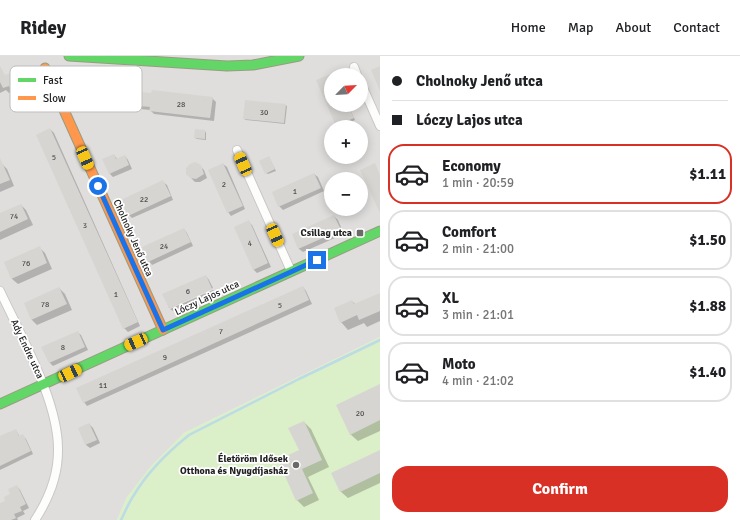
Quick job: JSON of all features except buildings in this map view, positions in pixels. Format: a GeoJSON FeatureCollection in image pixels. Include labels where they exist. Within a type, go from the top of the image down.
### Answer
{"type":"FeatureCollection","features":[{"type":"Feature","properties":{"kind":"street"},"geometry":{"type":"LineString","coordinates":[[69,56],[227,66],[253,65],[299,56]]}},
{"type":"Feature","properties":{"kind":"street"},"geometry":{"type":"LineString","coordinates":[[368,99],[380,126]]}},
{"type":"Feature","properties":{"kind":"street","name":"Cholnoky Jenő utca"},"geometry":{"type":"LineString","coordinates":[[65,112],[163,330]]}},
{"type":"Feature","properties":{"kind":"street"},"geometry":{"type":"LineString","coordinates":[[237,150],[291,271]]}},
{"type":"Feature","properties":{"kind":"street","name":"Lóczy Lajos utca"},"geometry":{"type":"LineString","coordinates":[[0,404],[380,231]]}},
{"type":"Feature","properties":{"kind":"street","name":"Ady Endre utca"},"geometry":{"type":"LineString","coordinates":[[0,291],[43,385],[54,418],[59,452],[56,471],[49,495],[36,520]]}},
{"type":"Feature","properties":{"kind":"shaded area"},"geometry":{"type":"Polygon","coordinates":[[[0,56],[380,56],[380,337],[184,433],[127,497],[117,520],[0,520],[0,56]]]}},
{"type":"Feature","properties":{"kind":"green space"},"geometry":{"type":"Polygon","coordinates":[[[380,337],[380,520],[117,520],[127,497],[151,466],[184,433],[380,337]]]}},
{"type":"Feature","properties":{"kind":"waterway"},"geometry":{"type":"LineString","coordinates":[[121,520],[130,501],[152,470],[166,455],[189,435],[380,340]]}},
{"type":"Feature","properties":{"kind":"traffic: fast"},"geometry":{"type":"LineString","coordinates":[[69,56],[227,66],[253,65],[299,56]]}},
{"type":"Feature","properties":{"kind":"traffic: fast"},"geometry":{"type":"LineString","coordinates":[[0,404],[380,231]]}},
{"type":"Feature","properties":{"kind":"traffic: slow"},"geometry":{"type":"LineString","coordinates":[[65,112],[163,330]]}},
{"type":"Feature","properties":{"kind":"place","name":"Csillag utca"},"geometry":{"type":"Point","coordinates":[360,233]}},
{"type":"Feature","properties":{"kind":"place","name":"Életöröm Idősek Otthona és Nyugdíjasház"},"geometry":{"type":"Point","coordinates":[296,465]}},
{"type":"Feature","properties":{"kind":"route"},"geometry":{"type":"LineString","coordinates":[[98,186],[163,330],[317,260]]}}]}
